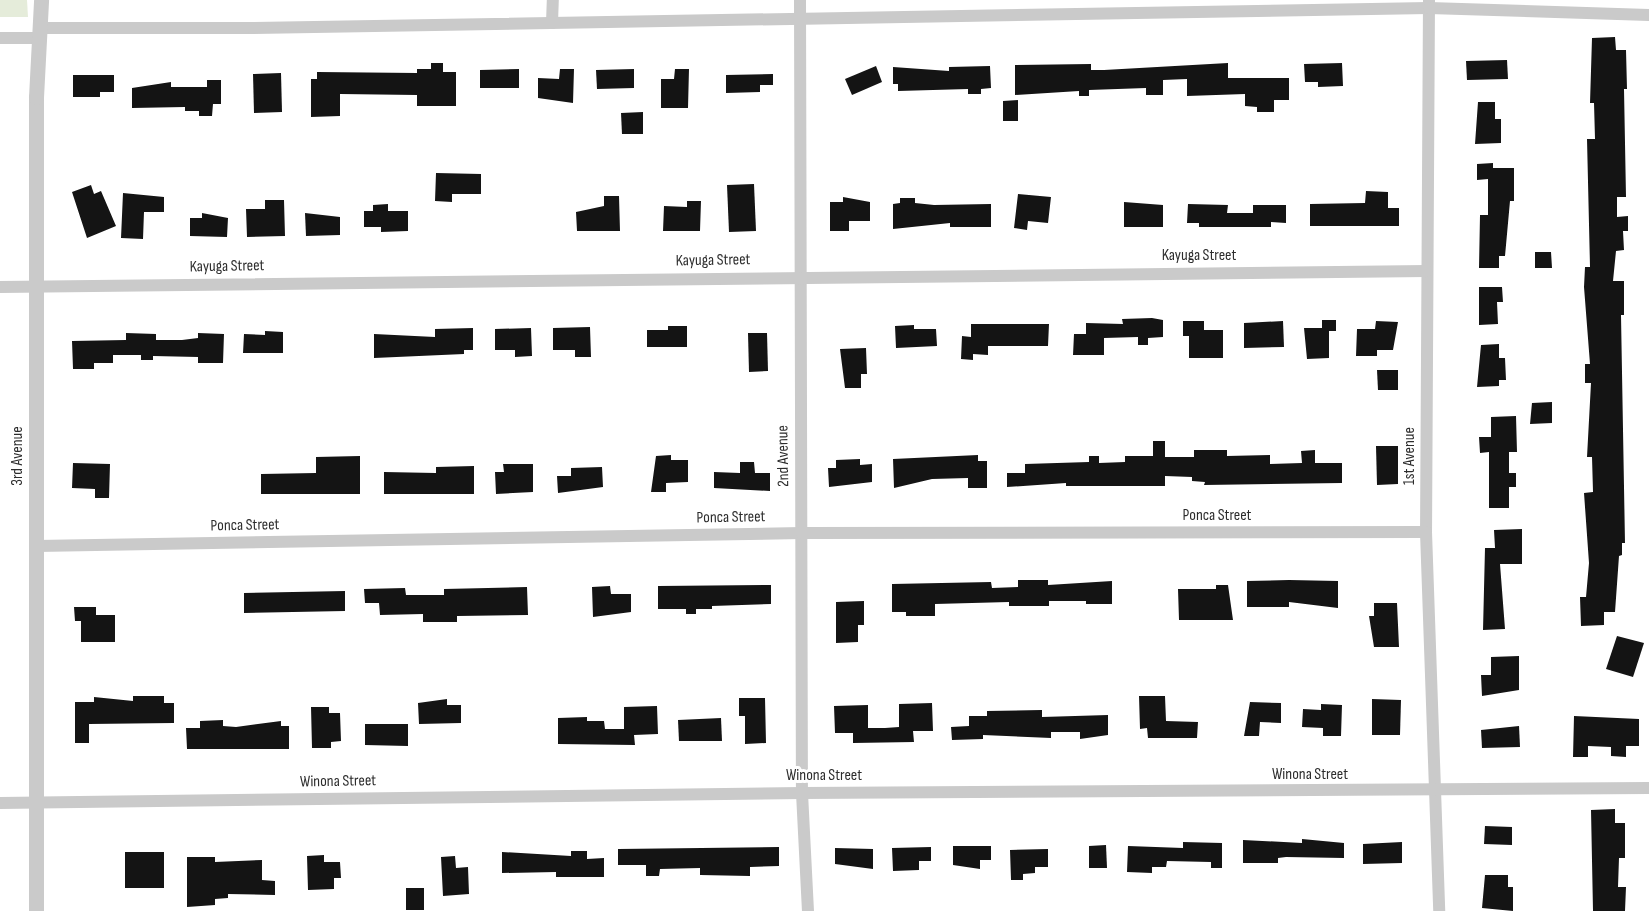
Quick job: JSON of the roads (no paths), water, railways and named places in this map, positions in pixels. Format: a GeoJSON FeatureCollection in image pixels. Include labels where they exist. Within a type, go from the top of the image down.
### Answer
{"type":"FeatureCollection","features":[{"type":"Feature","properties":{"kind":"street","name":"3rd Avenue"},"geometry":{"type":"LineString","coordinates":[[36,911],[35,286],[41,0]]}},
{"type":"Feature","properties":{"kind":"street"},"geometry":{"type":"LineString","coordinates":[[552,0],[552,22]]}},
{"type":"Feature","properties":{"kind":"street","name":"2nd Avenue"},"geometry":{"type":"LineString","coordinates":[[800,0],[798,276],[802,533],[802,793],[808,911]]}},
{"type":"Feature","properties":{"kind":"street"},"geometry":{"type":"LineString","coordinates":[[0,38],[40,33],[552,22],[800,20],[1429,4],[1649,15]]}},
{"type":"Feature","properties":{"kind":"street","name":"1st Avenue"},"geometry":{"type":"LineString","coordinates":[[1429,4],[1426,532],[1439,911]]}},
{"type":"Feature","properties":{"kind":"street","name":"Kayuga Street"},"geometry":{"type":"LineString","coordinates":[[0,287],[798,276],[1427,271]]}},
{"type":"Feature","properties":{"kind":"street","name":"Ponca Street"},"geometry":{"type":"LineString","coordinates":[[37,546],[802,533],[1426,532]]}},
{"type":"Feature","properties":{"kind":"street","name":"Winona Street"},"geometry":{"type":"LineString","coordinates":[[0,803],[802,793],[1435,792],[1649,788]]}}]}
